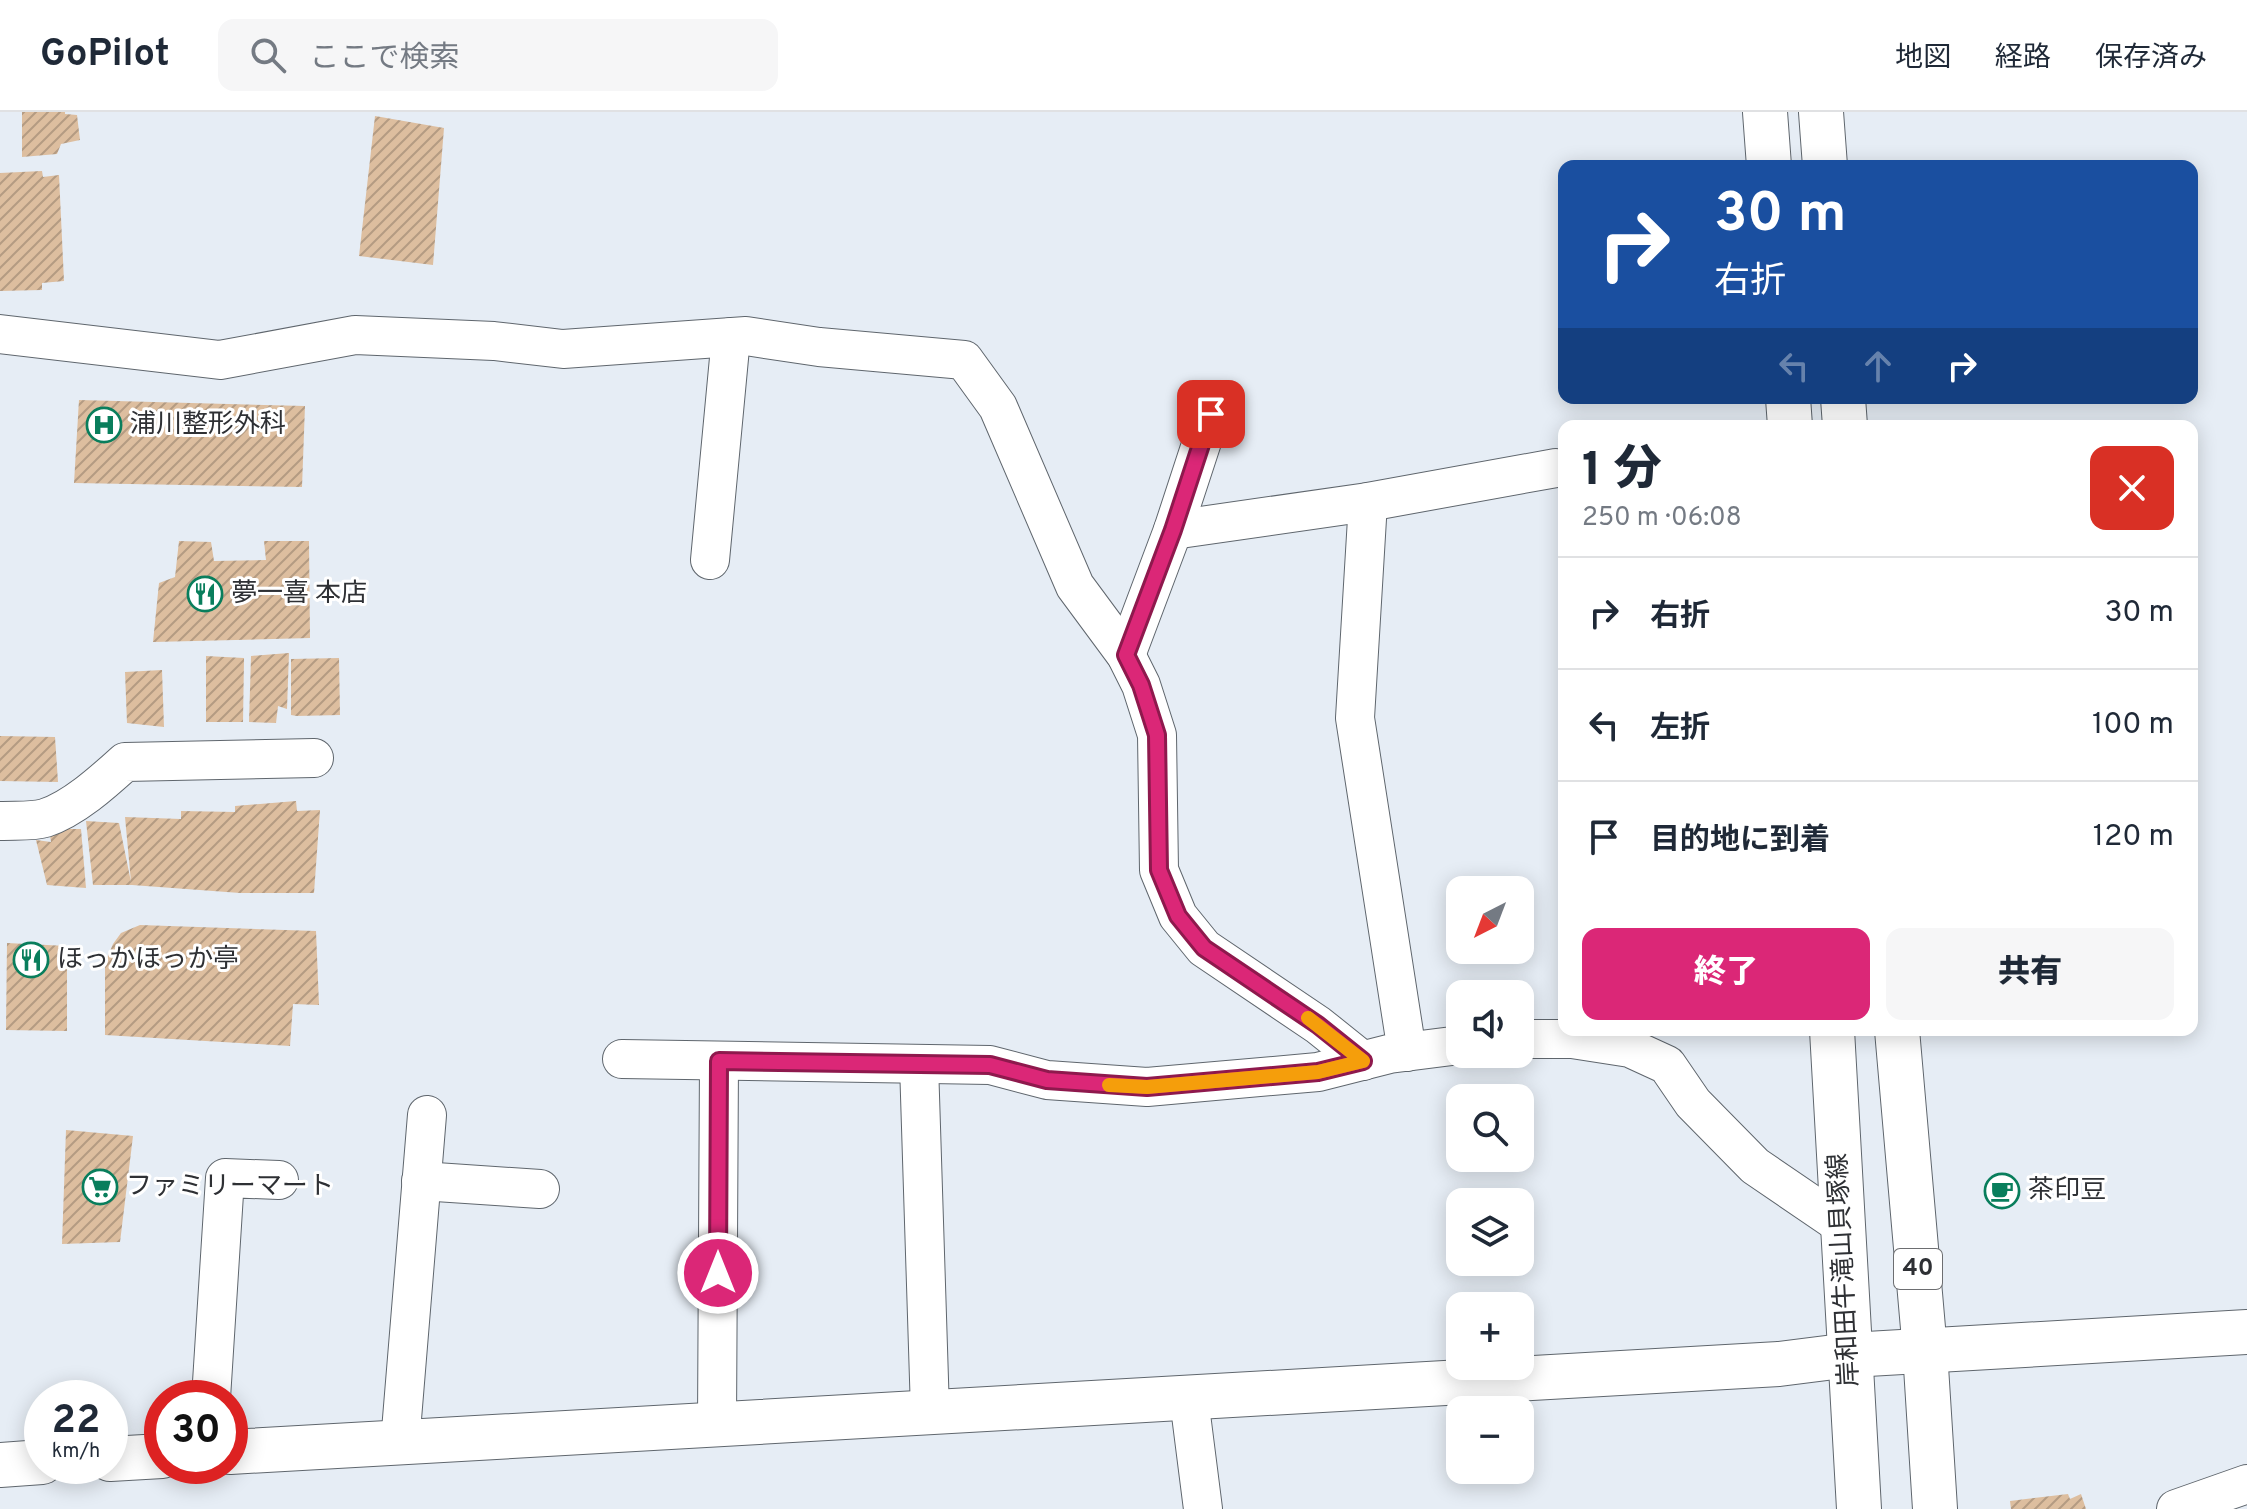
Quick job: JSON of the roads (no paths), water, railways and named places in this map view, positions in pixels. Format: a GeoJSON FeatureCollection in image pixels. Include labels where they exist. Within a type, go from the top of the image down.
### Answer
{"type":"FeatureCollection","features":[{"type":"Feature","properties":{"kind":"street"},"geometry":{"type":"LineString","coordinates":[[1765,112],[1769,160]]}},
{"type":"Feature","properties":{"kind":"street"},"geometry":{"type":"LineString","coordinates":[[1821,112],[1825,160]]}},
{"type":"Feature","properties":{"kind":"street"},"geometry":{"type":"LineString","coordinates":[[0,334],[220,360],[355,335],[494,341],[563,349],[746,336],[819,347],[964,360],[998,407],[1075,586],[1126,655],[1141,685],[1157,735],[1159,870],[1178,916],[1204,948],[1318,1025],[1363,1061]]}},
{"type":"Feature","properties":{"kind":"street"},"geometry":{"type":"LineString","coordinates":[[710,560],[731,337]]}},
{"type":"Feature","properties":{"kind":"street"},"geometry":{"type":"LineString","coordinates":[[1126,655],[1173,530],[1211,414]]}},
{"type":"Feature","properties":{"kind":"street"},"geometry":{"type":"LineString","coordinates":[[1173,530],[1368,502],[1556,468]]}},
{"type":"Feature","properties":{"kind":"street"},"geometry":{"type":"LineString","coordinates":[[1368,502],[1355,718],[1407,1052]]}},
{"type":"Feature","properties":{"kind":"street"},"geometry":{"type":"LineString","coordinates":[[0,821],[44,818],[65,809],[125,762],[314,758]]}},
{"type":"Feature","properties":{"kind":"street","name":"岸和田牛滝山貝塚線"},"geometry":{"type":"LineString","coordinates":[[1832,1036],[1859,1509]]}},
{"type":"Feature","properties":{"kind":"street","name":"40"},"geometry":{"type":"LineString","coordinates":[[1898,1036],[1925,1351],[1935,1509]]}},
{"type":"Feature","properties":{"kind":"street"},"geometry":{"type":"LineString","coordinates":[[1534,1039],[1572,1039],[1630,1048],[1667,1065],[1693,1103],[1755,1166],[1843,1226]]}},
{"type":"Feature","properties":{"kind":"street"},"geometry":{"type":"LineString","coordinates":[[622,1059],[990,1065],[1047,1080],[1147,1087],[1318,1072],[1389,1054],[1446,1047]]}},
{"type":"Feature","properties":{"kind":"street"},"geometry":{"type":"LineString","coordinates":[[717,1424],[719,1061]]}},
{"type":"Feature","properties":{"kind":"street"},"geometry":{"type":"LineString","coordinates":[[919,1064],[930,1411]]}},
{"type":"Feature","properties":{"kind":"street"},"geometry":{"type":"LineString","coordinates":[[400,1443],[427,1115]]}},
{"type":"Feature","properties":{"kind":"street"},"geometry":{"type":"LineString","coordinates":[[212,1380],[225,1178],[279,1180]]}},
{"type":"Feature","properties":{"kind":"street"},"geometry":{"type":"LineString","coordinates":[[421,1181],[540,1189]]}},
{"type":"Feature","properties":{"kind":"street"},"geometry":{"type":"LineString","coordinates":[[248,1451],[1779,1364],[1850,1355],[2247,1332]]}},
{"type":"Feature","properties":{"kind":"street"},"geometry":{"type":"LineString","coordinates":[[1189,1399],[1203,1509]]}},
{"type":"Feature","properties":{"kind":"street"},"geometry":{"type":"LineString","coordinates":[[0,1465],[24,1463]]}},
{"type":"Feature","properties":{"kind":"street"},"geometry":{"type":"LineString","coordinates":[[2176,1509],[2247,1484]]}},
{"type":"Feature","properties":{"kind":"place","name":"浦川整形外科"},"geometry":{"type":"Point","coordinates":[104,425]}},
{"type":"Feature","properties":{"kind":"place","name":"夢一喜 本店"},"geometry":{"type":"Point","coordinates":[205,594]}},
{"type":"Feature","properties":{"kind":"place","name":"ほっかほっか亭"},"geometry":{"type":"Point","coordinates":[31,960]}},
{"type":"Feature","properties":{"kind":"place","name":"ファミリーマート"},"geometry":{"type":"Point","coordinates":[100,1187]}},
{"type":"Feature","properties":{"kind":"place","name":"茶印豆"},"geometry":{"type":"Point","coordinates":[2002,1191]}}]}
